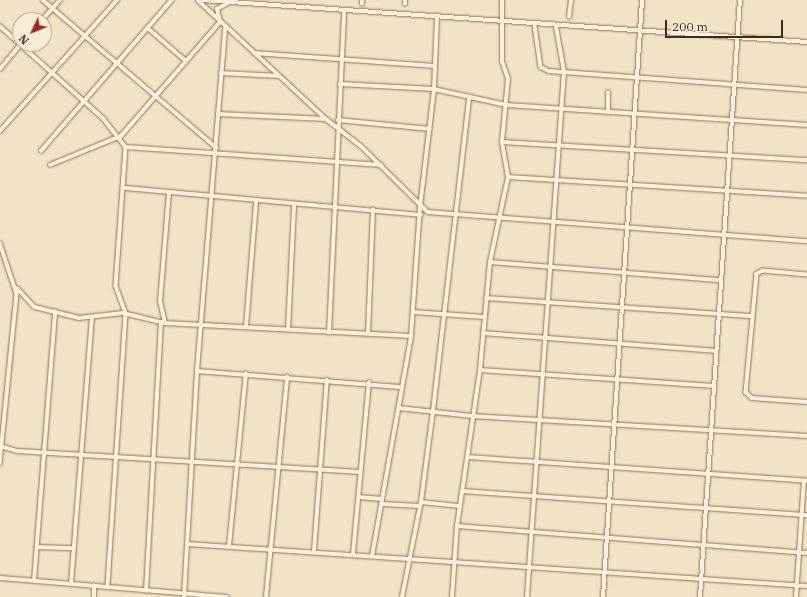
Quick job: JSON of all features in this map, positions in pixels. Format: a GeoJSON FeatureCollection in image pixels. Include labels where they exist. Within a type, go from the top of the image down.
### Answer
{"type":"FeatureCollection","features":[{"type":"Feature","properties":{"kind":"street"},"geometry":{"type":"LineString","coordinates":[[43,0],[216,150]]}},
{"type":"Feature","properties":{"kind":"street"},"geometry":{"type":"LineString","coordinates":[[49,12],[60,0]]}},
{"type":"Feature","properties":{"kind":"street"},"geometry":{"type":"LineString","coordinates":[[0,131],[54,74],[84,36],[117,0]]}},
{"type":"Feature","properties":{"kind":"street"},"geometry":{"type":"LineString","coordinates":[[41,151],[172,0]]}},
{"type":"Feature","properties":{"kind":"street"},"geometry":{"type":"LineString","coordinates":[[198,0],[225,27],[326,119],[381,165],[420,207],[428,212],[496,219],[807,241]]}},
{"type":"Feature","properties":{"kind":"street"},"geometry":{"type":"LineString","coordinates":[[202,0],[534,26],[807,42]]}},
{"type":"Feature","properties":{"kind":"street"},"geometry":{"type":"LineString","coordinates":[[452,597],[456,564],[457,526],[468,457],[472,416],[480,370],[490,262],[496,219],[508,177],[502,142],[507,105],[508,79],[502,62],[502,0]]}},
{"type":"Feature","properties":{"kind":"street"},"geometry":{"type":"LineString","coordinates":[[569,17],[571,0]]}},
{"type":"Feature","properties":{"kind":"street"},"geometry":{"type":"LineString","coordinates":[[603,597],[621,342],[631,148],[635,114],[636,78],[642,0]]}},
{"type":"Feature","properties":{"kind":"street"},"geometry":{"type":"LineString","coordinates":[[700,597],[705,546],[720,280],[731,155],[740,0]]}},
{"type":"Feature","properties":{"kind":"street"},"geometry":{"type":"LineString","coordinates":[[220,22],[217,9],[228,3]]}},
{"type":"Feature","properties":{"kind":"street"},"geometry":{"type":"LineString","coordinates":[[329,333],[335,208],[335,160],[344,11]]}},
{"type":"Feature","properties":{"kind":"street"},"geometry":{"type":"LineString","coordinates":[[372,556],[411,336],[420,207],[434,89],[437,18]]}},
{"type":"Feature","properties":{"kind":"street"},"geometry":{"type":"LineString","coordinates":[[50,165],[121,136],[153,96],[220,22]]}},
{"type":"Feature","properties":{"kind":"street"},"geometry":{"type":"LineString","coordinates":[[0,26],[12,36]]}},
{"type":"Feature","properties":{"kind":"street"},"geometry":{"type":"LineString","coordinates":[[534,26],[541,67],[564,72],[734,86],[807,90]]}},
{"type":"Feature","properties":{"kind":"street"},"geometry":{"type":"LineString","coordinates":[[185,596],[201,325],[225,27]]}},
{"type":"Feature","properties":{"kind":"street"},"geometry":{"type":"LineString","coordinates":[[527,597],[538,419],[550,267],[551,223],[556,180],[557,144],[562,110],[564,72],[556,27]]}},
{"type":"Feature","properties":{"kind":"street"},"geometry":{"type":"LineString","coordinates":[[148,28],[185,60]]}},
{"type":"Feature","properties":{"kind":"street"},"geometry":{"type":"LineString","coordinates":[[0,69],[14,52]]}},
{"type":"Feature","properties":{"kind":"street"},"geometry":{"type":"LineString","coordinates":[[30,52],[85,101],[121,136],[126,147],[125,188],[116,286],[126,314],[119,456],[108,587]]}},
{"type":"Feature","properties":{"kind":"street"},"geometry":{"type":"LineString","coordinates":[[254,53],[435,66]]}},
{"type":"Feature","properties":{"kind":"street"},"geometry":{"type":"LineString","coordinates":[[221,73],[279,76]]}},
{"type":"Feature","properties":{"kind":"street"},"geometry":{"type":"LineString","coordinates":[[340,84],[434,89],[469,99],[507,105],[562,110],[807,125]]}},
{"type":"Feature","properties":{"kind":"street"},"geometry":{"type":"LineString","coordinates":[[608,93],[608,113]]}},
{"type":"Feature","properties":{"kind":"street"},"geometry":{"type":"LineString","coordinates":[[402,597],[420,504],[433,411],[453,214],[469,99]]}},
{"type":"Feature","properties":{"kind":"street"},"geometry":{"type":"LineString","coordinates":[[218,114],[326,119]]}},
{"type":"Feature","properties":{"kind":"street"},"geometry":{"type":"LineString","coordinates":[[338,120],[430,129]]}},
{"type":"Feature","properties":{"kind":"street"},"geometry":{"type":"LineString","coordinates":[[502,142],[631,148],[807,160]]}},
{"type":"Feature","properties":{"kind":"street"},"geometry":{"type":"LineString","coordinates":[[126,147],[216,150],[381,165]]}},
{"type":"Feature","properties":{"kind":"street"},"geometry":{"type":"LineString","coordinates":[[508,177],[807,196]]}},
{"type":"Feature","properties":{"kind":"street"},"geometry":{"type":"LineString","coordinates":[[125,188],[294,206],[373,210],[420,215]]}},
{"type":"Feature","properties":{"kind":"street"},"geometry":{"type":"LineString","coordinates":[[146,591],[163,323],[160,302],[169,193]]}},
{"type":"Feature","properties":{"kind":"street"},"geometry":{"type":"LineString","coordinates":[[246,327],[256,202]]}},
{"type":"Feature","properties":{"kind":"street"},"geometry":{"type":"LineString","coordinates":[[288,330],[294,206]]}},
{"type":"Feature","properties":{"kind":"street"},"geometry":{"type":"LineString","coordinates":[[368,334],[373,210]]}},
{"type":"Feature","properties":{"kind":"street"},"geometry":{"type":"LineString","coordinates":[[0,243],[17,288],[32,306],[55,312],[92,318],[126,314],[163,323],[329,333],[411,336]]}},
{"type":"Feature","properties":{"kind":"street"},"geometry":{"type":"LineString","coordinates":[[490,262],[720,280]]}},
{"type":"Feature","properties":{"kind":"street"},"geometry":{"type":"LineString","coordinates":[[807,275],[759,272],[752,316],[746,392],[749,396],[807,402]]}},
{"type":"Feature","properties":{"kind":"street"},"geometry":{"type":"LineString","coordinates":[[0,463],[17,288]]}},
{"type":"Feature","properties":{"kind":"street"},"geometry":{"type":"LineString","coordinates":[[486,298],[752,316]]}},
{"type":"Feature","properties":{"kind":"street"},"geometry":{"type":"LineString","coordinates":[[34,581],[55,312]]}},
{"type":"Feature","properties":{"kind":"street"},"geometry":{"type":"LineString","coordinates":[[412,312],[443,312],[484,317]]}},
{"type":"Feature","properties":{"kind":"street"},"geometry":{"type":"LineString","coordinates":[[71,584],[92,318]]}},
{"type":"Feature","properties":{"kind":"street"},"geometry":{"type":"LineString","coordinates":[[483,333],[621,342],[716,351]]}},
{"type":"Feature","properties":{"kind":"street"},"geometry":{"type":"LineString","coordinates":[[480,370],[714,386]]}},
{"type":"Feature","properties":{"kind":"street"},"geometry":{"type":"LineString","coordinates":[[198,371],[369,383],[402,387]]}},
{"type":"Feature","properties":{"kind":"street"},"geometry":{"type":"LineString","coordinates":[[229,546],[246,374]]}},
{"type":"Feature","properties":{"kind":"street"},"geometry":{"type":"LineString","coordinates":[[266,597],[287,377]]}},
{"type":"Feature","properties":{"kind":"street"},"geometry":{"type":"LineString","coordinates":[[314,551],[327,380]]}},
{"type":"Feature","properties":{"kind":"street"},"geometry":{"type":"LineString","coordinates":[[353,554],[369,383]]}},
{"type":"Feature","properties":{"kind":"street"},"geometry":{"type":"LineString","coordinates":[[399,408],[472,416],[711,428],[807,436]]}},
{"type":"Feature","properties":{"kind":"street"},"geometry":{"type":"LineString","coordinates":[[1,446],[18,451],[44,450],[81,452],[194,462],[321,471],[360,472]]}},
{"type":"Feature","properties":{"kind":"street"},"geometry":{"type":"LineString","coordinates":[[468,457],[805,481],[805,515],[796,597]]}},
{"type":"Feature","properties":{"kind":"street"},"geometry":{"type":"LineString","coordinates":[[462,491],[805,515]]}},
{"type":"Feature","properties":{"kind":"street"},"geometry":{"type":"LineString","coordinates":[[359,497],[382,499]]}},
{"type":"Feature","properties":{"kind":"street"},"geometry":{"type":"LineString","coordinates":[[382,504],[460,506]]}},
{"type":"Feature","properties":{"kind":"street"},"geometry":{"type":"LineString","coordinates":[[457,526],[532,530],[705,546],[807,553]]}},
{"type":"Feature","properties":{"kind":"street"},"geometry":{"type":"LineString","coordinates":[[187,544],[271,548],[372,556],[410,557],[456,564],[604,572],[807,586]]}},
{"type":"Feature","properties":{"kind":"street"},"geometry":{"type":"LineString","coordinates":[[37,547],[74,548]]}},
{"type":"Feature","properties":{"kind":"street"},"geometry":{"type":"LineString","coordinates":[[0,578],[108,587],[185,596],[227,597]]}},
{"type":"Feature","properties":{"kind":"street"},"geometry":{"type":"LineString","coordinates":[[94,586],[94,597]]}}]}
